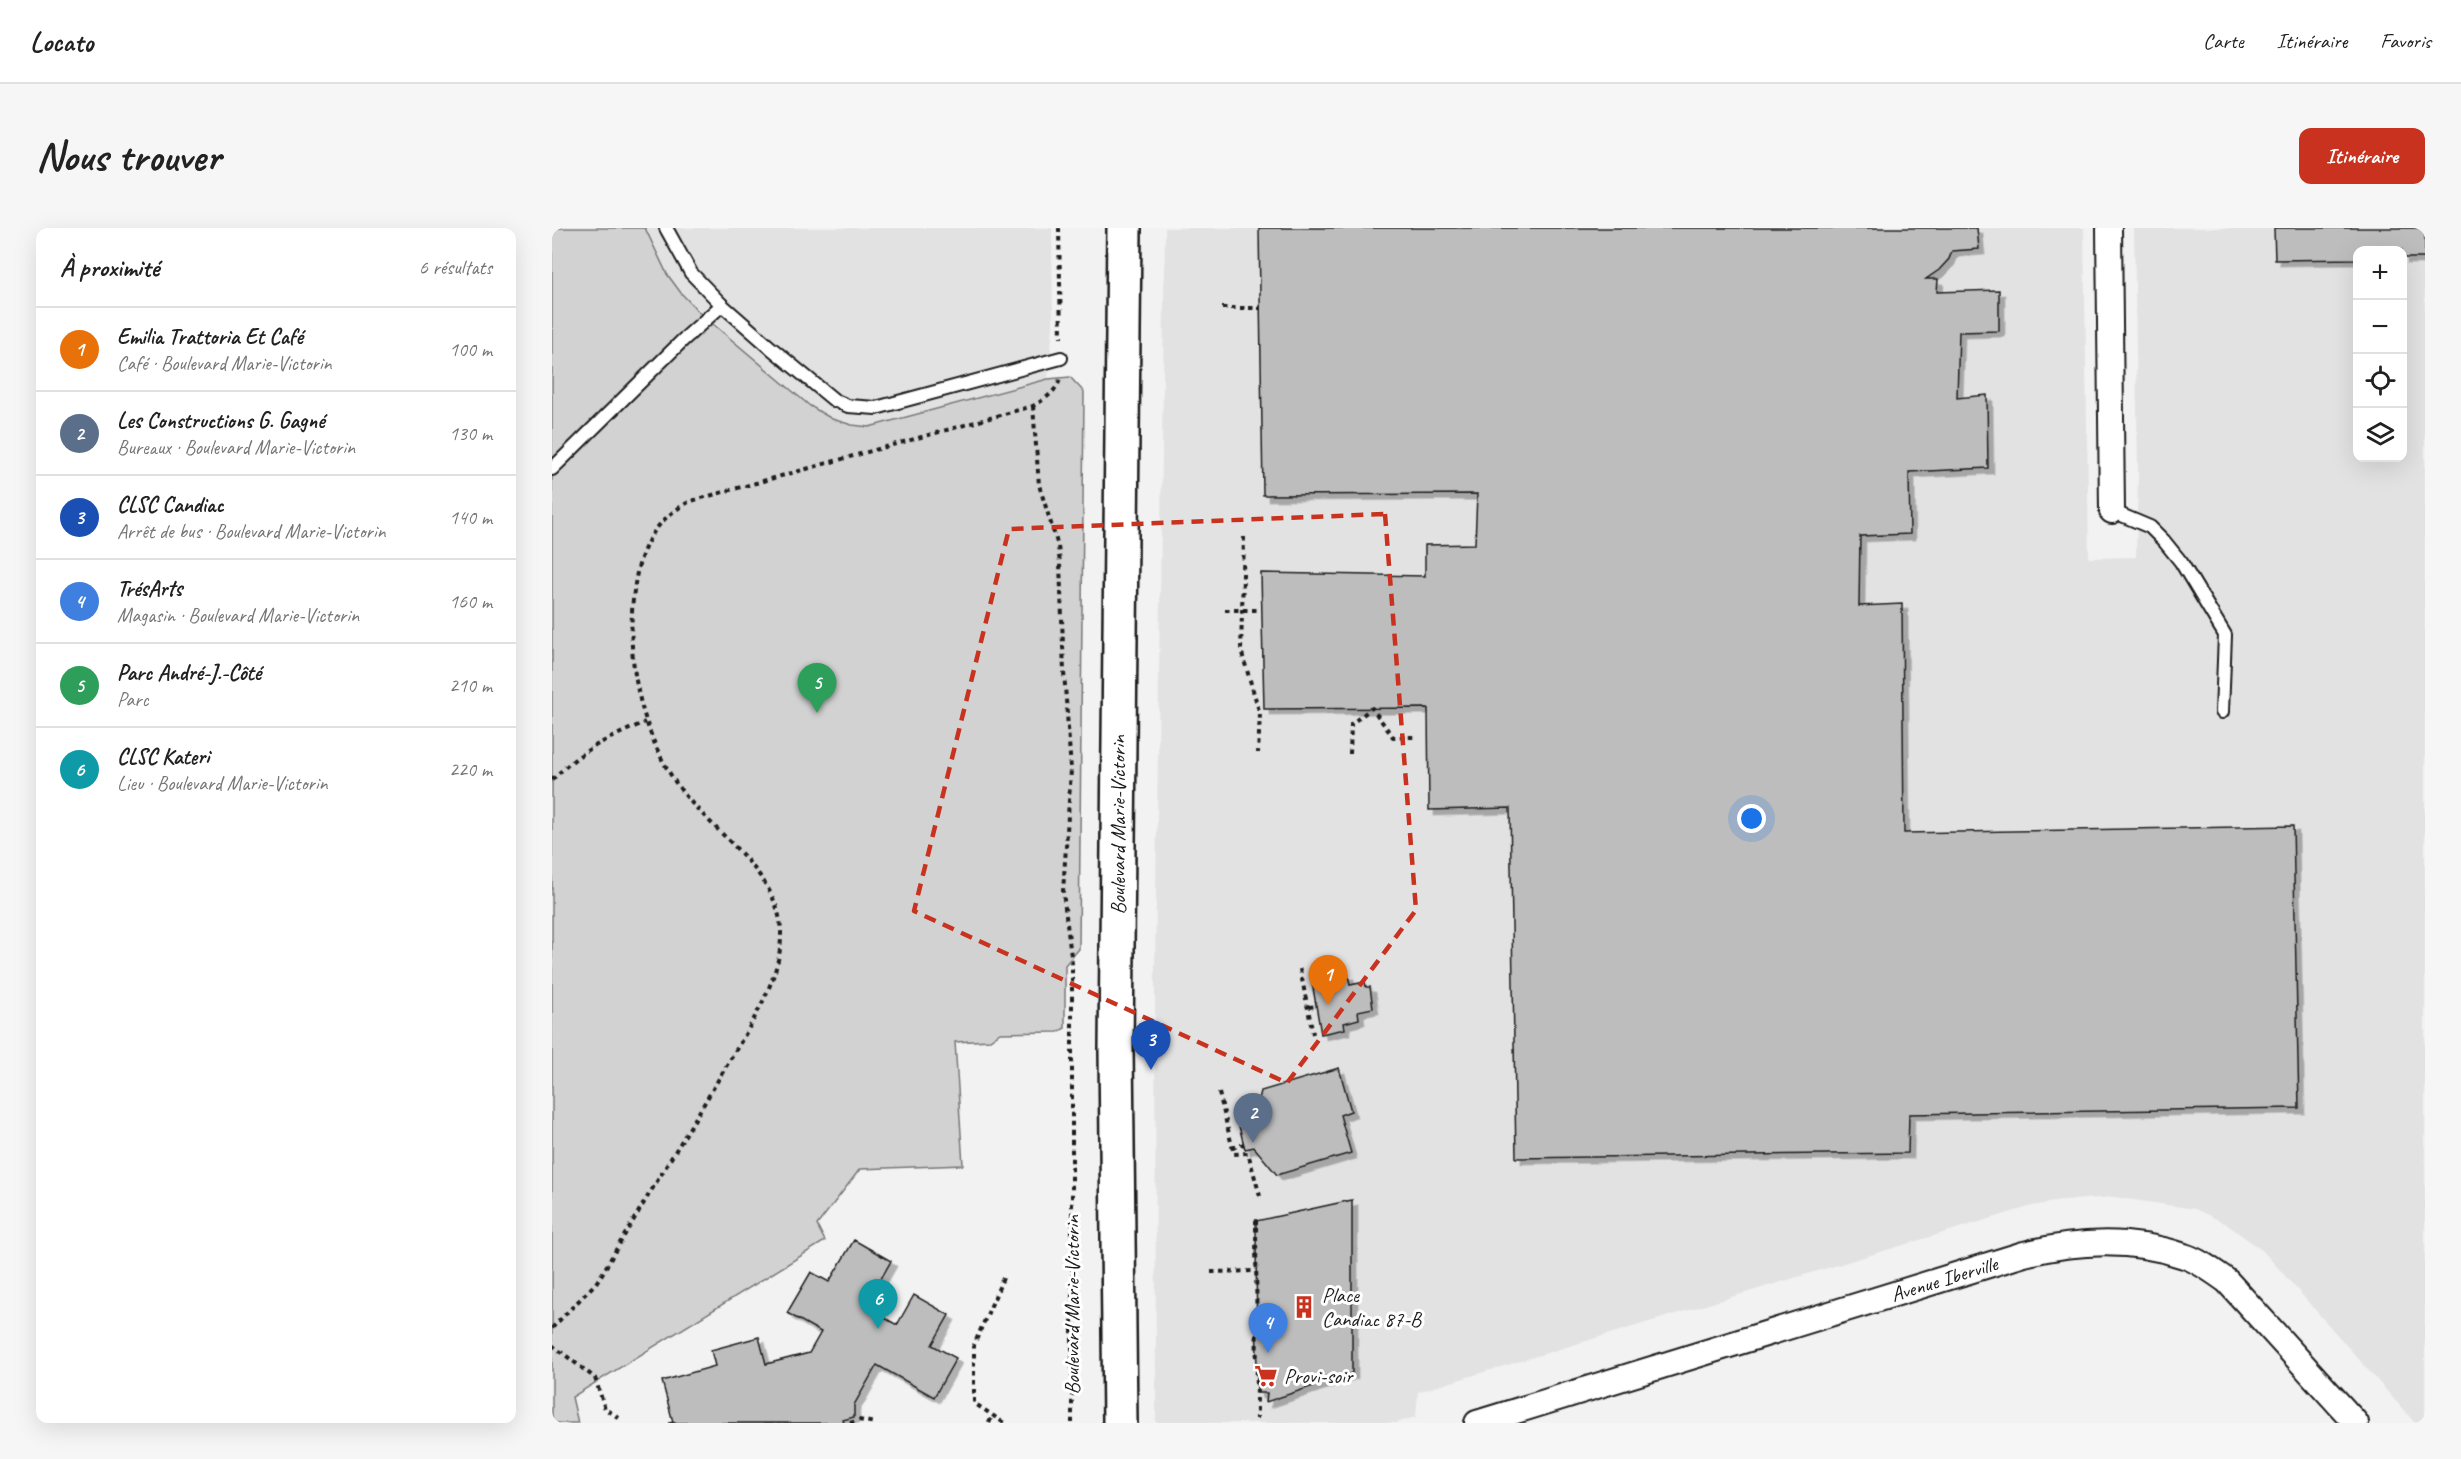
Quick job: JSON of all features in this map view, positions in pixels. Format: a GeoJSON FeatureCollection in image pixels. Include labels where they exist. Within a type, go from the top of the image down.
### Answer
{"type":"FeatureCollection","features":[{"type":"Feature","properties":{"kind":"street","name":"Boulevard Marie-Victorin"},"geometry":{"type":"LineString","coordinates":[[1120,1423],[1116,1049],[1124,228]]}},
{"type":"Feature","properties":{"kind":"street"},"geometry":{"type":"LineString","coordinates":[[2109,228],[2112,511]]}},
{"type":"Feature","properties":{"kind":"street","name":"Avenue Iberville"},"geometry":{"type":"LineString","coordinates":[[1478,1423],[2024,1254],[2055,1246],[2112,1243],[2145,1246],[2185,1256],[2206,1266],[2228,1281],[2356,1423]]}},
{"type":"Feature","properties":{"kind":"lane"},"geometry":{"type":"LineString","coordinates":[[666,228],[691,273],[722,305],[825,394],[848,406],[876,408],[1061,358]]}},
{"type":"Feature","properties":{"kind":"lane"},"geometry":{"type":"LineString","coordinates":[[552,469],[683,340],[722,305]]}},
{"type":"Feature","properties":{"kind":"lane"},"geometry":{"type":"LineString","coordinates":[[2112,511],[2150,527],[2164,541],[2181,562],[2225,635],[2223,712]]}},
{"type":"Feature","properties":{"kind":"path"},"geometry":{"type":"LineString","coordinates":[[1059,228],[1061,340]]}},
{"type":"Feature","properties":{"kind":"path"},"geometry":{"type":"LineString","coordinates":[[1222,308],[1260,308]]}},
{"type":"Feature","properties":{"kind":"path"},"geometry":{"type":"LineString","coordinates":[[552,1328],[602,1274],[734,1053],[771,983],[780,955],[780,919],[769,890],[757,873],[679,787],[663,761],[645,722],[633,656],[631,611],[636,573],[647,542],[667,515],[691,501],[1033,406],[1051,394],[1058,386],[1061,376]]}},
{"type":"Feature","properties":{"kind":"path","name":"Boulevard Marie-Victorin"},"geometry":{"type":"LineString","coordinates":[[1033,406],[1039,485],[1058,546],[1060,564],[1071,770],[1063,892],[1072,964],[1072,1423]]}},
{"type":"Feature","properties":{"kind":"path"},"geometry":{"type":"LineString","coordinates":[[1244,537],[1241,650],[1260,714],[1258,753]]}},
{"type":"Feature","properties":{"kind":"path"},"geometry":{"type":"LineString","coordinates":[[1226,610],[1260,610]]}},
{"type":"Feature","properties":{"kind":"path"},"geometry":{"type":"LineString","coordinates":[[1350,754],[1351,724],[1372,708],[1393,737],[1415,737]]}},
{"type":"Feature","properties":{"kind":"path"},"geometry":{"type":"LineString","coordinates":[[552,780],[587,749],[645,722]]}},
{"type":"Feature","properties":{"kind":"path"},"geometry":{"type":"LineString","coordinates":[[1300,969],[1313,1034]]}},
{"type":"Feature","properties":{"kind":"path"},"geometry":{"type":"LineString","coordinates":[[1309,1007],[1316,1006]]}},
{"type":"Feature","properties":{"kind":"path"},"geometry":{"type":"LineString","coordinates":[[1219,1093],[1234,1154],[1248,1153],[1260,1196]]}},
{"type":"Feature","properties":{"kind":"path"},"geometry":{"type":"LineString","coordinates":[[1232,1148],[1244,1144]]}},
{"type":"Feature","properties":{"kind":"path"},"geometry":{"type":"LineString","coordinates":[[1256,1224],[1256,1221],[1257,1419]]}},
{"type":"Feature","properties":{"kind":"path"},"geometry":{"type":"LineString","coordinates":[[1211,1272],[1256,1271]]}},
{"type":"Feature","properties":{"kind":"path"},"geometry":{"type":"LineString","coordinates":[[1003,1278],[974,1345],[974,1403],[1004,1423]]}},
{"type":"Feature","properties":{"kind":"path"},"geometry":{"type":"LineString","coordinates":[[552,1345],[595,1378],[605,1409],[619,1418]]}},
{"type":"Feature","properties":{"kind":"path"},"geometry":{"type":"LineString","coordinates":[[989,1423],[993,1415]]}},
{"type":"Feature","properties":{"kind":"path"},"geometry":{"type":"LineString","coordinates":[[850,1423],[859,1420],[875,1423]]}},
{"type":"Feature","properties":{"kind":"highlighted area"},"geometry":{"type":"Polygon","coordinates":[[[1385,514],[1416,910],[1287,1083],[914,911],[1009,529],[1385,514]]]}},
{"type":"Feature","properties":{"kind":"shaded area"},"geometry":{"type":"Polygon","coordinates":[[[552,228],[645,228],[667,274],[700,313],[810,406],[832,419],[869,427],[1048,379],[1070,377],[1084,392],[1079,949],[1065,965],[1065,1028],[1058,1032],[1000,1033],[990,1040],[955,1042],[963,1165],[860,1169],[817,1225],[825,1241],[572,1397],[578,1423],[552,1423],[552,228]]]}},
{"type":"Feature","properties":{"kind":"shaded area"},"geometry":{"type":"Polygon","coordinates":[[[645,228],[1052,228],[1053,328],[1048,379],[869,427],[832,419],[810,406],[681,293],[667,274],[645,228]]]}},
{"type":"Feature","properties":{"kind":"shaded area"},"geometry":{"type":"Polygon","coordinates":[[[1165,228],[2084,228],[2089,558],[2136,557],[2138,473],[2134,228],[2425,228],[2425,1423],[2415,1423],[2263,1251],[2225,1223],[2195,1209],[2113,1197],[2059,1201],[2032,1206],[1418,1392],[1416,1417],[1396,1423],[1156,1423],[1155,969],[1165,228]]]}},
{"type":"Feature","properties":{"kind":"building"},"geometry":{"type":"Polygon","coordinates":[[[1259,228],[1977,228],[1979,249],[1952,251],[1949,259],[1939,270],[1926,279],[1938,279],[1937,292],[1999,290],[1999,331],[1959,332],[1957,398],[1987,395],[1988,468],[1909,472],[1910,534],[1860,536],[1859,606],[1902,604],[1904,833],[2293,826],[2299,1108],[1909,1114],[1908,1153],[1516,1158],[1510,808],[1429,810],[1428,708],[1264,709],[1261,573],[1425,576],[1425,545],[1475,544],[1477,494],[1263,495],[1259,228]]]}},
{"type":"Feature","properties":{"kind":"building"},"geometry":{"type":"Polygon","coordinates":[[[2274,228],[2425,228],[2425,258],[2407,258],[2407,246],[2353,246],[2353,259],[2275,260],[2274,228]]]}},
{"type":"Feature","properties":{"kind":"building"},"geometry":{"type":"Polygon","coordinates":[[[1348,974],[1350,985],[1365,982],[1366,987],[1370,987],[1373,1008],[1358,1011],[1359,1019],[1344,1023],[1345,1029],[1321,1034],[1312,982],[1348,974]]]}},
{"type":"Feature","properties":{"kind":"building"},"geometry":{"type":"Polygon","coordinates":[[[1339,1068],[1351,1111],[1340,1115],[1351,1153],[1277,1175],[1254,1147],[1245,1149],[1239,1126],[1250,1123],[1247,1112],[1257,1108],[1261,1091],[1339,1068]]]}},
{"type":"Feature","properties":{"kind":"building","name":"Place Candiac 87-B"},"geometry":{"type":"Polygon","coordinates":[[[1352,1200],[1352,1373],[1266,1402],[1267,1393],[1257,1393],[1256,1221],[1352,1200]]]}},
{"type":"Feature","properties":{"kind":"building"},"geometry":{"type":"Polygon","coordinates":[[[854,1240],[891,1261],[865,1307],[897,1325],[914,1295],[949,1315],[932,1345],[956,1358],[934,1397],[877,1365],[854,1405],[854,1417],[843,1420],[844,1423],[669,1423],[673,1422],[662,1381],[715,1366],[711,1350],[759,1337],[766,1364],[809,1353],[821,1332],[787,1313],[811,1272],[829,1282],[854,1240]]]}},
{"type":"Feature","properties":{"kind":"place","name":"Parc André-J.-Côté"},"geometry":{"type":"Point","coordinates":[817,713]}},
{"type":"Feature","properties":{"kind":"place","name":"Emilia Trattoria Et Café"},"geometry":{"type":"Point","coordinates":[1328,1005]}},
{"type":"Feature","properties":{"kind":"place","name":"CLSC Candiac"},"geometry":{"type":"Point","coordinates":[1151,1070]}},
{"type":"Feature","properties":{"kind":"place","name":"Les Constructions G. Gagné"},"geometry":{"type":"Point","coordinates":[1253,1143]}},
{"type":"Feature","properties":{"kind":"place","name":"Place Candiac 87-B"},"geometry":{"type":"Point","coordinates":[1304,1307]}},
{"type":"Feature","properties":{"kind":"place","name":"CLSC Kateri"},"geometry":{"type":"Point","coordinates":[878,1329]}},
{"type":"Feature","properties":{"kind":"place","name":"TrésArts"},"geometry":{"type":"Point","coordinates":[1268,1353]}},
{"type":"Feature","properties":{"kind":"place","name":"Provi-soir"},"geometry":{"type":"Point","coordinates":[1266,1376]}}]}
